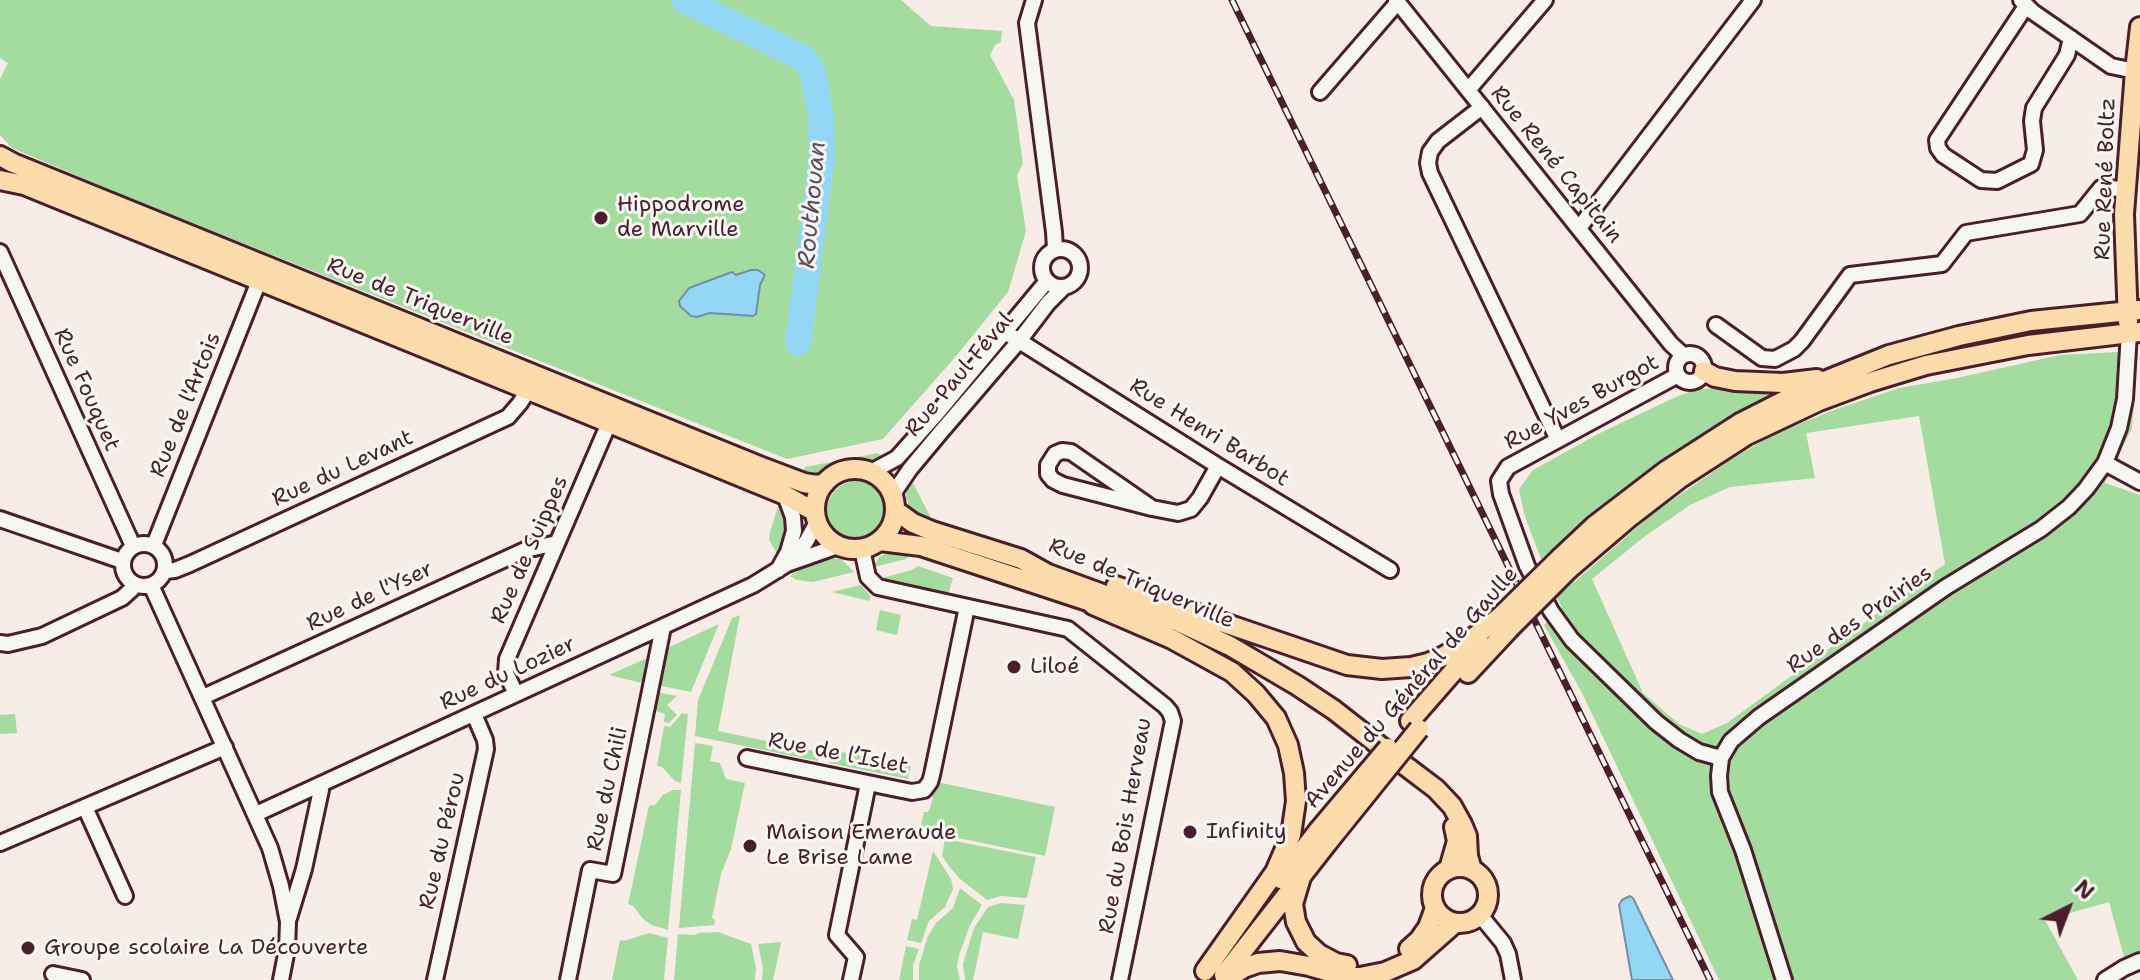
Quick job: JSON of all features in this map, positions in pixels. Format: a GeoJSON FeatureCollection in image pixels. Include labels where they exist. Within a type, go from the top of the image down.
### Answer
{"type":"FeatureCollection","features":[{"type":"Feature","properties":{"kind":"main road","name":"Rue René Boltz"},"geometry":{"type":"LineString","coordinates":[[2134,332],[2124,214],[2140,27]]}},
{"type":"Feature","properties":{"kind":"main road","name":"Rue de Triquerville"},"geometry":{"type":"LineString","coordinates":[[0,156],[762,467],[804,483],[825,483]]}},
{"type":"Feature","properties":{"kind":"main road","name":"Rue de Triquerville"},"geometry":{"type":"LineString","coordinates":[[0,180],[24,185],[785,495],[816,517]]}},
{"type":"Feature","properties":{"kind":"main road","name":"Avenue du Général de Gaulle"},"geometry":{"type":"LineString","coordinates":[[1212,978],[1264,901],[1505,622],[1565,563],[1594,526],[1667,470],[1775,405],[1835,376],[1889,355],[2031,321],[2134,311]]}},
{"type":"Feature","properties":{"kind":"main road","name":"Avenue du Général de Gaulle"},"geometry":{"type":"LineString","coordinates":[[1565,563],[1679,479],[1747,435],[1798,410],[1870,382],[1926,365],[2028,345],[2134,332]]}},
{"type":"Feature","properties":{"kind":"main road"},"geometry":{"type":"LineString","coordinates":[[1704,371],[1735,381],[1783,383],[1835,376]]}},
{"type":"Feature","properties":{"kind":"main road"},"geometry":{"type":"LineString","coordinates":[[846,470],[871,472],[882,479],[894,502],[889,531],[880,541],[862,549],[838,546],[826,537],[816,517],[817,497],[825,483],[835,475],[846,470]]}},
{"type":"Feature","properties":{"kind":"main road","name":"Rue de Triquerville"},"geometry":{"type":"LineString","coordinates":[[894,502],[913,523],[1021,559],[1048,574],[1179,622],[1230,646],[1298,686],[1436,789],[1452,806],[1467,836],[1472,870]]}},
{"type":"Feature","properties":{"kind":"main road","name":"Rue de Triquerville"},"geometry":{"type":"LineString","coordinates":[[880,541],[921,546],[1176,629],[1225,652],[1329,716],[1430,795],[1455,828],[1457,841],[1449,869]]}},
{"type":"Feature","properties":{"kind":"main road"},"geometry":{"type":"LineString","coordinates":[[1021,559],[1051,564],[1347,665],[1382,669],[1428,663],[1505,622]]}},
{"type":"Feature","properties":{"kind":"main road"},"geometry":{"type":"LineString","coordinates":[[1079,599],[1172,639],[1232,672],[1276,718],[1288,745],[1296,801],[1291,835],[1275,872],[1212,978]]}},
{"type":"Feature","properties":{"kind":"main road","name":"Avenue du Général de Gaulle"},"geometry":{"type":"LineString","coordinates":[[1212,978],[1301,877],[1323,836]]}},
{"type":"Feature","properties":{"kind":"main road"},"geometry":{"type":"LineString","coordinates":[[1449,869],[1472,870],[1480,875],[1488,890],[1488,899],[1480,915],[1473,920],[1455,923],[1447,920],[1435,908],[1432,899],[1435,881],[1449,869]]}},
{"type":"Feature","properties":{"kind":"main road"},"geometry":{"type":"LineString","coordinates":[[1301,877],[1293,904],[1296,922],[1306,942],[1336,963],[1369,965],[1407,950],[1428,927],[1435,908]]}},
{"type":"Feature","properties":{"kind":"main road"},"geometry":{"type":"LineString","coordinates":[[1212,978],[1258,963],[1280,961],[1347,977],[1385,972],[1413,960],[1455,923]]}},
{"type":"Feature","properties":{"kind":"street"},"geometry":{"type":"LineString","coordinates":[[1034,0],[1027,23],[1055,249]]}},
{"type":"Feature","properties":{"kind":"street"},"geometry":{"type":"LineString","coordinates":[[1469,89],[1545,0]]}},
{"type":"Feature","properties":{"kind":"street"},"geometry":{"type":"LineString","coordinates":[[1579,228],[1753,0]]}},
{"type":"Feature","properties":{"kind":"street"},"geometry":{"type":"LineString","coordinates":[[1320,92],[1397,1]]}},
{"type":"Feature","properties":{"kind":"street","name":"Rue René Capitain"},"geometry":{"type":"LineString","coordinates":[[1397,1],[1671,344],[1683,355]]}},
{"type":"Feature","properties":{"kind":"street"},"geometry":{"type":"LineString","coordinates":[[2071,38],[2067,55],[2034,108],[2035,150],[2031,164],[1997,181],[1981,180],[1943,155],[1937,140],[2024,3],[2111,66],[2135,71]]}},
{"type":"Feature","properties":{"kind":"street"},"geometry":{"type":"LineString","coordinates":[[1482,107],[1438,141],[1430,152],[1430,173],[1558,440]]}},
{"type":"Feature","properties":{"kind":"street"},"geometry":{"type":"LineString","coordinates":[[1716,325],[1762,358],[1775,359],[1802,341],[1850,275],[1942,264],[1966,233],[2080,214],[2101,188],[2126,189]]}},
{"type":"Feature","properties":{"kind":"street"},"geometry":{"type":"LineString","coordinates":[[1055,249],[1071,251],[1080,264],[1079,276],[1064,287],[1047,281],[1042,269],[1045,257],[1055,249]]}},
{"type":"Feature","properties":{"kind":"street","name":"Rue Fouquet"},"geometry":{"type":"LineString","coordinates":[[0,252],[133,546]]}},
{"type":"Feature","properties":{"kind":"street","name":"Rue de l'Artois"},"geometry":{"type":"LineString","coordinates":[[154,545],[259,281]]}},
{"type":"Feature","properties":{"kind":"street","name":"Rue Paul Féval"},"geometry":{"type":"LineString","coordinates":[[871,472],[897,458],[1047,281]]}},
{"type":"Feature","properties":{"kind":"street","name":"Rue Paul Féval"},"geometry":{"type":"LineString","coordinates":[[894,502],[910,469],[1064,287]]}},
{"type":"Feature","properties":{"kind":"street","name":"Rue Henri Barbot"},"geometry":{"type":"LineString","coordinates":[[1005,332],[1390,570]]}},
{"type":"Feature","properties":{"kind":"street","name":"Rue des Prairies"},"geometry":{"type":"LineString","coordinates":[[1721,758],[1731,741],[1759,717],[1920,604],[2041,529],[2069,507],[2097,477],[2119,428],[2134,332]]}},
{"type":"Feature","properties":{"kind":"street"},"geometry":{"type":"LineString","coordinates":[[1691,354],[1699,357],[1704,371],[1699,379],[1690,382],[1681,379],[1677,362],[1683,355],[1691,354]]}},
{"type":"Feature","properties":{"kind":"street","name":"Rue Yves Burgot"},"geometry":{"type":"LineString","coordinates":[[1678,375],[1508,467],[1499,481],[1501,494],[1533,577],[1551,611],[1572,640],[1656,722],[1699,752],[1721,758]]}},
{"type":"Feature","properties":{"kind":"street","name":"Rue du Levant"},"geometry":{"type":"LineString","coordinates":[[165,571],[190,564],[508,417],[528,390]]}},
{"type":"Feature","properties":{"kind":"street","name":"Rue de Suippes"},"geometry":{"type":"LineString","coordinates":[[516,694],[506,673],[507,659],[609,423]]}},
{"type":"Feature","properties":{"kind":"street"},"geometry":{"type":"LineString","coordinates":[[1152,508],[1071,452],[1055,454],[1048,465],[1048,474],[1063,485],[1152,508],[1178,513],[1191,509],[1218,466]]}},
{"type":"Feature","properties":{"kind":"street"},"geometry":{"type":"LineString","coordinates":[[2105,463],[2140,482]]}},
{"type":"Feature","properties":{"kind":"street"},"geometry":{"type":"LineString","coordinates":[[782,567],[794,531],[793,517],[785,495]]}},
{"type":"Feature","properties":{"kind":"street","name":"Rue du Lozier"},"geometry":{"type":"LineString","coordinates":[[782,567],[806,542],[816,517]]}},
{"type":"Feature","properties":{"kind":"street"},"geometry":{"type":"LineString","coordinates":[[0,519],[122,561]]}},
{"type":"Feature","properties":{"kind":"street"},"geometry":{"type":"LineString","coordinates":[[143,543],[154,545],[164,556],[165,571],[151,585],[138,586],[126,578],[122,561],[133,546],[143,543]]}},
{"type":"Feature","properties":{"kind":"street","name":"Rue de l'Yser"},"geometry":{"type":"LineString","coordinates":[[203,697],[525,550],[557,543]]}},
{"type":"Feature","properties":{"kind":"street","name":"Rue du Lozier"},"geometry":{"type":"LineString","coordinates":[[256,814],[753,585],[782,567],[838,546]]}},
{"type":"Feature","properties":{"kind":"street","name":"Rue du Bois Herveau"},"geometry":{"type":"LineString","coordinates":[[862,549],[868,577],[878,587],[1068,629],[1165,706],[1172,717],[1120,980]]}},
{"type":"Feature","properties":{"kind":"street"},"geometry":{"type":"LineString","coordinates":[[0,643],[42,636],[122,598],[132,589],[132,583]]}},
{"type":"Feature","properties":{"kind":"street"},"geometry":{"type":"LineString","coordinates":[[151,585],[270,848],[288,922],[281,980]]}},
{"type":"Feature","properties":{"kind":"street","name":"Rue de l’Islet"},"geometry":{"type":"LineString","coordinates":[[747,758],[912,792],[924,790],[930,782],[967,607]]}},
{"type":"Feature","properties":{"kind":"street","name":"Rue du Chili"},"geometry":{"type":"LineString","coordinates":[[568,980],[590,870],[613,874],[663,627]]}},
{"type":"Feature","properties":{"kind":"street","name":"Rue du Pérou"},"geometry":{"type":"LineString","coordinates":[[435,980],[486,749],[474,714]]}},
{"type":"Feature","properties":{"kind":"street"},"geometry":{"type":"LineString","coordinates":[[0,843],[225,747]]}},
{"type":"Feature","properties":{"kind":"street"},"geometry":{"type":"LineString","coordinates":[[1721,758],[1720,792],[1743,850],[1784,980]]}},
{"type":"Feature","properties":{"kind":"street"},"geometry":{"type":"LineString","coordinates":[[851,980],[856,957],[837,935],[868,784]]}},
{"type":"Feature","properties":{"kind":"street"},"geometry":{"type":"LineString","coordinates":[[288,922],[304,869],[321,790],[319,786]]}},
{"type":"Feature","properties":{"kind":"street"},"geometry":{"type":"LineString","coordinates":[[85,807],[125,896]]}},
{"type":"Feature","properties":{"kind":"street"},"geometry":{"type":"LineString","coordinates":[[1480,915],[1503,943],[1513,980]]}},
{"type":"Feature","properties":{"kind":"street"},"geometry":{"type":"LineString","coordinates":[[2105,980],[2140,961]]}},
{"type":"Feature","properties":{"kind":"street"},"geometry":{"type":"LineString","coordinates":[[53,974],[82,980]]}},
{"type":"Feature","properties":{"kind":"green space","name":"Hippodrome de Marville"},"geometry":{"type":"Polygon","coordinates":[[[0,0],[901,0],[931,26],[1002,31],[1001,42],[995,45],[990,55],[1014,100],[1023,164],[1017,175],[1026,231],[1008,292],[883,439],[787,459],[139,202],[12,148],[0,135],[0,79],[8,63],[0,58],[0,0]]]}},
{"type":"Feature","properties":{"kind":"green space"},"geometry":{"type":"Polygon","coordinates":[[[2138,351],[2132,428],[2105,483],[2140,495],[2140,952],[2124,957],[2109,902],[2045,920],[2078,980],[1719,980],[1582,693],[1544,625],[1562,608],[1557,597],[1656,511],[1772,435],[1899,388],[2060,355],[2138,351]],[[1919,416],[1806,433],[1815,478],[1730,487],[1690,505],[1592,579],[1643,693],[1679,724],[1702,734],[1727,723],[1945,564],[1919,416]]]}},
{"type":"Feature","properties":{"kind":"green space"},"geometry":{"type":"Polygon","coordinates":[[[1770,387],[1774,394],[1617,497],[1570,532],[1541,559],[1525,517],[1519,489],[1533,470],[1600,433],[1678,396],[1698,389],[1770,387]]]}},
{"type":"Feature","properties":{"kind":"green space"},"geometry":{"type":"Polygon","coordinates":[[[878,453],[882,456],[872,462],[850,463],[816,474],[803,472],[805,467],[878,453]]]}},
{"type":"Feature","properties":{"kind":"green space"},"geometry":{"type":"Polygon","coordinates":[[[857,481],[878,490],[887,511],[878,532],[857,541],[836,532],[827,511],[836,490],[857,481]]]}},
{"type":"Feature","properties":{"kind":"green space"},"geometry":{"type":"Polygon","coordinates":[[[909,481],[930,516],[929,520],[909,507],[906,496],[909,481]]]}},
{"type":"Feature","properties":{"kind":"green space"},"geometry":{"type":"Polygon","coordinates":[[[779,503],[788,527],[784,546],[778,555],[769,540],[779,503]]]}},
{"type":"Feature","properties":{"kind":"green space"},"geometry":{"type":"Polygon","coordinates":[[[900,552],[913,554],[906,559],[874,567],[879,557],[900,552]]]}},
{"type":"Feature","properties":{"kind":"green space"},"geometry":{"type":"Polygon","coordinates":[[[827,558],[841,559],[854,572],[813,582],[790,576],[812,562],[827,558]]]}},
{"type":"Feature","properties":{"kind":"green space"},"geometry":{"type":"Polygon","coordinates":[[[918,566],[953,578],[948,595],[882,578],[918,566]]]}},
{"type":"Feature","properties":{"kind":"green space"},"geometry":{"type":"Polygon","coordinates":[[[861,585],[870,596],[870,601],[832,592],[861,585]]]}},
{"type":"Feature","properties":{"kind":"green space"},"geometry":{"type":"Polygon","coordinates":[[[880,610],[901,615],[897,635],[876,630],[880,610]]]}},
{"type":"Feature","properties":{"kind":"green space"},"geometry":{"type":"Polygon","coordinates":[[[740,615],[718,731],[820,752],[818,761],[695,736],[698,700],[732,618],[740,615]]]}},
{"type":"Feature","properties":{"kind":"green space"},"geometry":{"type":"Polygon","coordinates":[[[719,624],[691,692],[657,685],[665,649],[719,624]]]}},
{"type":"Feature","properties":{"kind":"green space"},"geometry":{"type":"Polygon","coordinates":[[[652,656],[646,684],[609,675],[652,656]]]}},
{"type":"Feature","properties":{"kind":"green space"},"geometry":{"type":"Polygon","coordinates":[[[656,692],[677,696],[667,705],[677,715],[669,723],[664,722],[665,714],[653,710],[656,692]]]}},
{"type":"Feature","properties":{"kind":"green space"},"geometry":{"type":"Polygon","coordinates":[[[682,713],[688,714],[681,783],[657,766],[664,726],[670,727],[682,713]]]}},
{"type":"Feature","properties":{"kind":"green space"},"geometry":{"type":"Polygon","coordinates":[[[15,714],[17,733],[0,734],[0,715],[15,714]]]}},
{"type":"Feature","properties":{"kind":"green space"},"geometry":{"type":"Polygon","coordinates":[[[695,743],[713,746],[710,761],[720,763],[726,779],[745,783],[731,849],[721,874],[712,918],[714,925],[679,928],[695,743]]]}},
{"type":"Feature","properties":{"kind":"green space"},"geometry":{"type":"Polygon","coordinates":[[[832,750],[911,766],[908,779],[829,763],[832,750]]]}},
{"type":"Feature","properties":{"kind":"green space"},"geometry":{"type":"Polygon","coordinates":[[[937,782],[1055,807],[1045,856],[920,830],[937,782]]]}},
{"type":"Feature","properties":{"kind":"green space"},"geometry":{"type":"Polygon","coordinates":[[[681,790],[668,930],[644,920],[628,904],[649,806],[655,805],[663,795],[681,790]]]}},
{"type":"Feature","properties":{"kind":"green space"},"geometry":{"type":"Polygon","coordinates":[[[945,839],[1036,857],[1027,898],[1001,896],[987,900],[959,878],[942,856],[945,839]]]}},
{"type":"Feature","properties":{"kind":"green space"},"geometry":{"type":"Polygon","coordinates":[[[933,851],[951,879],[953,889],[945,907],[929,921],[921,943],[907,940],[912,919],[917,920],[933,851]]]}},
{"type":"Feature","properties":{"kind":"green space"},"geometry":{"type":"Polygon","coordinates":[[[960,888],[982,905],[970,925],[959,955],[957,966],[960,980],[919,980],[919,965],[928,936],[936,923],[953,908],[960,888]]]}},
{"type":"Feature","properties":{"kind":"green space"},"geometry":{"type":"Polygon","coordinates":[[[1001,903],[1025,905],[1018,939],[983,932],[973,980],[965,980],[963,964],[974,928],[988,907],[1001,903]]]}},
{"type":"Feature","properties":{"kind":"green space"},"geometry":{"type":"Polygon","coordinates":[[[718,932],[751,944],[755,980],[674,980],[678,934],[718,932]]]}},
{"type":"Feature","properties":{"kind":"green space"},"geometry":{"type":"Polygon","coordinates":[[[649,933],[668,938],[664,980],[612,980],[620,940],[649,933]]]}},
{"type":"Feature","properties":{"kind":"green space"},"geometry":{"type":"Polygon","coordinates":[[[781,942],[773,980],[762,980],[758,944],[781,942]]]}},
{"type":"Feature","properties":{"kind":"green space"},"geometry":{"type":"Polygon","coordinates":[[[906,946],[919,949],[913,965],[913,980],[899,980],[906,946]]]}},
{"type":"Feature","properties":{"kind":"water"},"geometry":{"type":"Polygon","coordinates":[[[751,270],[765,275],[753,316],[710,313],[697,317],[691,316],[680,306],[679,301],[689,288],[732,272],[736,275],[751,270]]]}},
{"type":"Feature","properties":{"kind":"water"},"geometry":{"type":"Polygon","coordinates":[[[1630,896],[1673,980],[1632,980],[1619,905],[1630,896]]]}},
{"type":"Feature","properties":{"kind":"waterway","name":"Routhouan"},"geometry":{"type":"LineString","coordinates":[[684,0],[805,59],[813,73],[821,118],[822,156],[798,343]]}},
{"type":"Feature","properties":{"kind":"railway"},"geometry":{"type":"LineString","coordinates":[[1232,0],[1710,980]]}},
{"type":"Feature","properties":{"kind":"place","name":"Hippodrome de Marville"},"geometry":{"type":"Point","coordinates":[601,218]}},
{"type":"Feature","properties":{"kind":"place","name":"Liloé"},"geometry":{"type":"Point","coordinates":[1014,667]}},
{"type":"Feature","properties":{"kind":"place","name":"Infinity"},"geometry":{"type":"Point","coordinates":[1190,832]}},
{"type":"Feature","properties":{"kind":"place","name":"Maison Emeraude Le Brise Lame"},"geometry":{"type":"Point","coordinates":[750,846]}},
{"type":"Feature","properties":{"kind":"place","name":"Groupe scolaire La Découverte"},"geometry":{"type":"Point","coordinates":[28,948]}}]}
